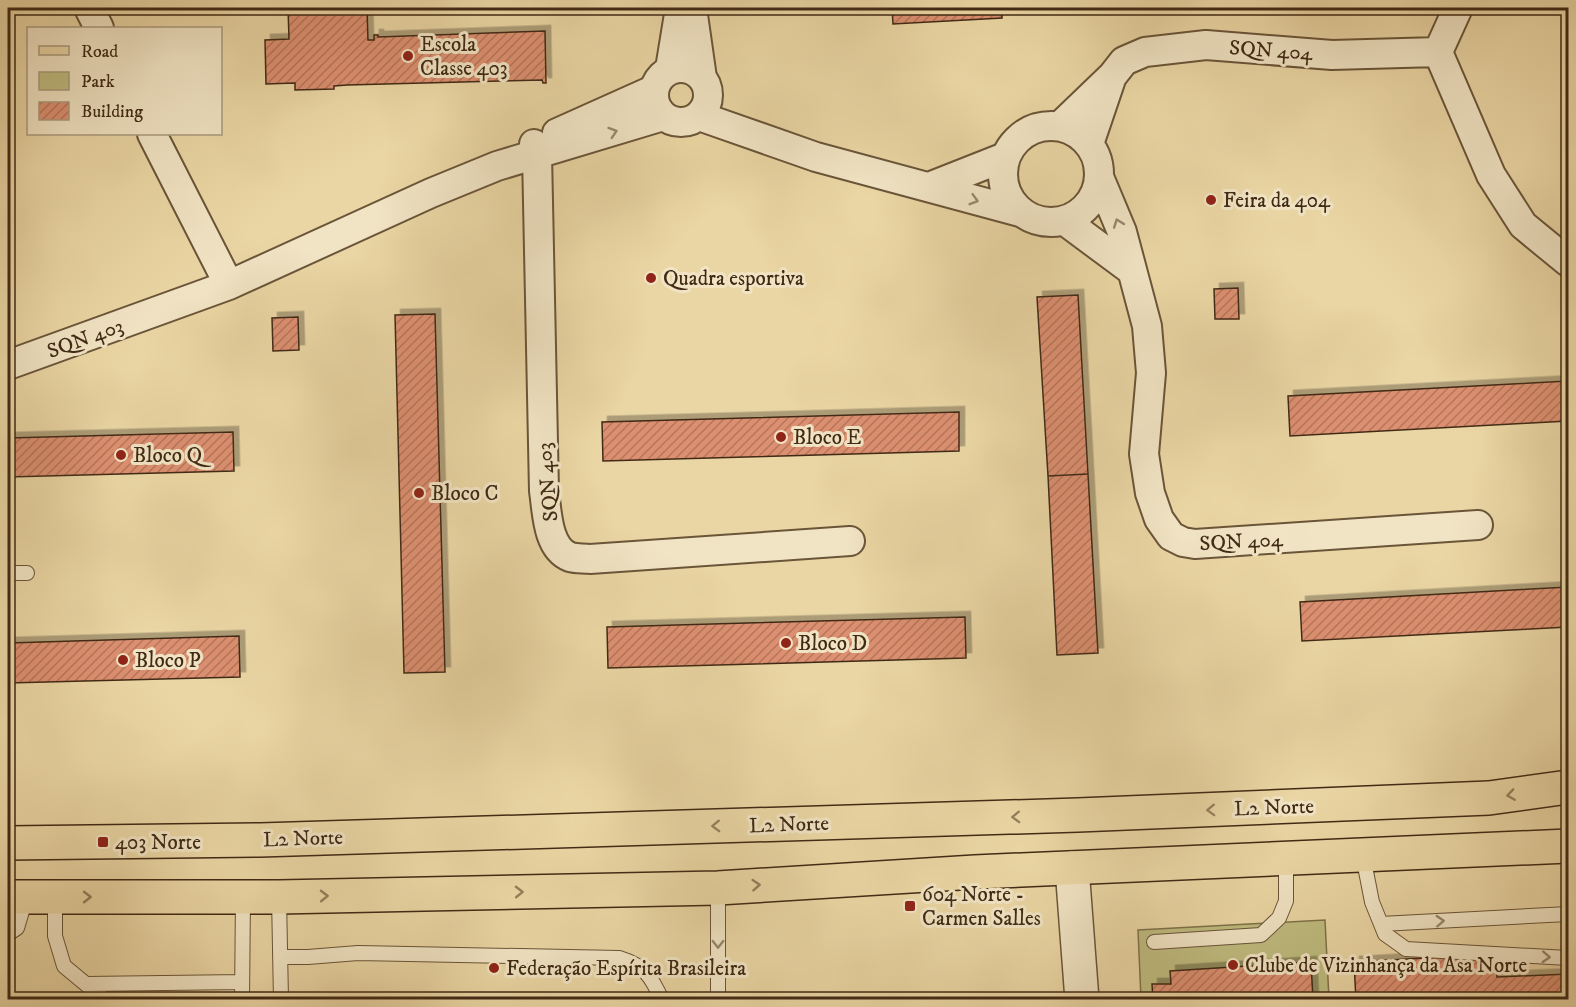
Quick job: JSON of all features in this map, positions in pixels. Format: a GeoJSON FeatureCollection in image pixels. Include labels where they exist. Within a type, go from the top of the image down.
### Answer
{"type":"FeatureCollection","features":[{"type":"Feature","properties":{"kind":"main road","name":"L2 Norte"},"geometry":{"type":"LineString","coordinates":[[8,843],[272,840],[1078,815],[1490,798],[1569,787]]}},
{"type":"Feature","properties":{"kind":"main road"},"geometry":{"type":"LineString","coordinates":[[30,896],[279,897],[718,888],[975,872],[1569,846]]}},
{"type":"Feature","properties":{"kind":"street"},"geometry":{"type":"LineString","coordinates":[[89,8],[98,27]]}},
{"type":"Feature","properties":{"kind":"street"},"geometry":{"type":"LineString","coordinates":[[680,8],[662,92],[671,121],[681,123],[699,116],[708,98],[692,8]]}},
{"type":"Feature","properties":{"kind":"street"},"geometry":{"type":"LineString","coordinates":[[1458,8],[1438,52],[1491,175],[1523,225],[1569,262]]}},
{"type":"Feature","properties":{"kind":"street","name":"SQN 404"},"geometry":{"type":"LineString","coordinates":[[1060,126],[1113,75],[1124,61],[1145,52],[1206,45],[1332,55],[1438,52]]}},
{"type":"Feature","properties":{"kind":"street"},"geometry":{"type":"LineString","coordinates":[[662,92],[682,67],[693,70],[759,138]]}},
{"type":"Feature","properties":{"kind":"street"},"geometry":{"type":"LineString","coordinates":[[1089,144],[1113,75]]}},
{"type":"Feature","properties":{"kind":"street","name":"SQN 403"},"geometry":{"type":"LineString","coordinates":[[8,365],[229,285],[662,92]]}},
{"type":"Feature","properties":{"kind":"street"},"geometry":{"type":"LineString","coordinates":[[699,116],[816,157],[1020,212],[1034,220],[1049,223],[1065,221],[1082,212],[1094,196],[1099,177],[1098,159],[1089,144],[1076,132],[1060,126],[1043,126],[1027,132],[1014,142],[1005,157],[1002,177],[1008,196],[1020,212]]}},
{"type":"Feature","properties":{"kind":"street"},"geometry":{"type":"LineString","coordinates":[[153,135],[229,285]]}},
{"type":"Feature","properties":{"kind":"street","name":"SQN 403"},"geometry":{"type":"LineString","coordinates":[[535,149],[544,491],[552,535],[558,547],[568,556],[590,559],[850,541]]}},
{"type":"Feature","properties":{"kind":"street"},"geometry":{"type":"LineString","coordinates":[[929,187],[1005,157]]}},
{"type":"Feature","properties":{"kind":"street","name":"SQN 404"},"geometry":{"type":"LineString","coordinates":[[1099,177],[1122,232],[1147,326],[1151,373],[1144,454],[1155,510],[1171,536],[1183,542],[1195,544],[1478,525]]}},
{"type":"Feature","properties":{"kind":"street"},"geometry":{"type":"LineString","coordinates":[[1065,221],[1131,270]]}},
{"type":"Feature","properties":{"kind":"street"},"geometry":{"type":"LineString","coordinates":[[1072,868],[1082,999]]}},
{"type":"Feature","properties":{"kind":"lane"},"geometry":{"type":"LineString","coordinates":[[8,573],[27,573]]}},
{"type":"Feature","properties":{"kind":"lane"},"geometry":{"type":"LineString","coordinates":[[1363,855],[1372,902],[1385,934],[1406,949],[1569,958]]}},
{"type":"Feature","properties":{"kind":"lane"},"geometry":{"type":"LineString","coordinates":[[1154,942],[1261,934],[1279,918],[1286,901],[1286,859]]}},
{"type":"Feature","properties":{"kind":"lane"},"geometry":{"type":"LineString","coordinates":[[718,888],[718,999]]}},
{"type":"Feature","properties":{"kind":"lane"},"geometry":{"type":"LineString","coordinates":[[8,934],[17,928],[30,896]]}},
{"type":"Feature","properties":{"kind":"lane"},"geometry":{"type":"LineString","coordinates":[[30,896],[55,936],[64,966],[105,999]]}},
{"type":"Feature","properties":{"kind":"lane"},"geometry":{"type":"LineString","coordinates":[[242,999],[243,897]]}},
{"type":"Feature","properties":{"kind":"lane"},"geometry":{"type":"LineString","coordinates":[[279,897],[281,999]]}},
{"type":"Feature","properties":{"kind":"lane"},"geometry":{"type":"LineString","coordinates":[[1381,924],[1569,914]]}},
{"type":"Feature","properties":{"kind":"lane"},"geometry":{"type":"LineString","coordinates":[[281,957],[357,953],[619,958],[647,972],[662,999]]}},
{"type":"Feature","properties":{"kind":"lane"},"geometry":{"type":"LineString","coordinates":[[86,984],[242,982]]}},
{"type":"Feature","properties":{"kind":"green space","name":"Clube de Vizinhança da Asa Norte"},"geometry":{"type":"Polygon","coordinates":[[[1325,920],[1329,999],[1141,999],[1138,930],[1325,920]]]}},
{"type":"Feature","properties":{"kind":"building"},"geometry":{"type":"Polygon","coordinates":[[[288,8],[367,8],[368,40],[374,40],[374,35],[378,37],[545,31],[546,83],[542,80],[347,85],[334,86],[334,89],[295,90],[295,83],[266,84],[265,40],[289,39],[288,8]]]}},
{"type":"Feature","properties":{"kind":"building"},"geometry":{"type":"Polygon","coordinates":[[[892,8],[1051,8],[1051,11],[1002,11],[1002,18],[893,24],[892,8]]]}},
{"type":"Feature","properties":{"kind":"building"},"geometry":{"type":"Polygon","coordinates":[[[1238,288],[1239,319],[1215,319],[1214,289],[1238,288]]]}},
{"type":"Feature","properties":{"kind":"building"},"geometry":{"type":"Polygon","coordinates":[[[1078,295],[1088,474],[1048,476],[1037,297],[1078,295]]]}},
{"type":"Feature","properties":{"kind":"building","name":"Bloco C"},"geometry":{"type":"Polygon","coordinates":[[[435,314],[445,672],[404,673],[395,315],[435,314]]]}},
{"type":"Feature","properties":{"kind":"building"},"geometry":{"type":"Polygon","coordinates":[[[298,317],[299,350],[273,351],[272,318],[298,317]]]}},
{"type":"Feature","properties":{"kind":"building"},"geometry":{"type":"Polygon","coordinates":[[[1568,381],[1568,421],[1290,436],[1288,396],[1568,381]]]}},
{"type":"Feature","properties":{"kind":"building","name":"Bloco E"},"geometry":{"type":"Polygon","coordinates":[[[959,412],[959,451],[603,461],[602,422],[959,412]]]}},
{"type":"Feature","properties":{"kind":"building","name":"Bloco Q"},"geometry":{"type":"Polygon","coordinates":[[[233,432],[234,471],[8,477],[8,438],[233,432]]]}},
{"type":"Feature","properties":{"kind":"building"},"geometry":{"type":"Polygon","coordinates":[[[1088,474],[1098,653],[1057,655],[1048,476],[1088,474]]]}},
{"type":"Feature","properties":{"kind":"building"},"geometry":{"type":"Polygon","coordinates":[[[1568,587],[1568,627],[1302,641],[1300,602],[1568,587]]]}},
{"type":"Feature","properties":{"kind":"building","name":"Bloco D"},"geometry":{"type":"Polygon","coordinates":[[[965,617],[966,658],[608,668],[607,627],[965,617]]]}},
{"type":"Feature","properties":{"kind":"building","name":"Bloco P"},"geometry":{"type":"Polygon","coordinates":[[[239,636],[240,677],[8,683],[8,643],[239,636]]]}},
{"type":"Feature","properties":{"kind":"building"},"geometry":{"type":"Polygon","coordinates":[[[1495,954],[1497,977],[1568,974],[1568,1000],[1356,1000],[1354,962],[1495,954]]]}},
{"type":"Feature","properties":{"kind":"building"},"geometry":{"type":"Polygon","coordinates":[[[1311,962],[1313,1000],[1153,1000],[1152,984],[1171,984],[1170,971],[1311,962]]]}},
{"type":"Feature","properties":{"kind":"place","name":"Escola Classe 403"},"geometry":{"type":"Point","coordinates":[408,56]}},
{"type":"Feature","properties":{"kind":"place","name":"Feira da 404"},"geometry":{"type":"Point","coordinates":[1211,200]}},
{"type":"Feature","properties":{"kind":"place","name":"Quadra esportiva"},"geometry":{"type":"Point","coordinates":[651,278]}},
{"type":"Feature","properties":{"kind":"place","name":"Bloco E"},"geometry":{"type":"Point","coordinates":[781,437]}},
{"type":"Feature","properties":{"kind":"place","name":"Bloco Q"},"geometry":{"type":"Point","coordinates":[121,455]}},
{"type":"Feature","properties":{"kind":"place","name":"Bloco C"},"geometry":{"type":"Point","coordinates":[419,493]}},
{"type":"Feature","properties":{"kind":"place","name":"Bloco D"},"geometry":{"type":"Point","coordinates":[786,643]}},
{"type":"Feature","properties":{"kind":"place","name":"Bloco P"},"geometry":{"type":"Point","coordinates":[123,660]}},
{"type":"Feature","properties":{"kind":"place","name":"403 Norte"},"geometry":{"type":"Point","coordinates":[103,842]}},
{"type":"Feature","properties":{"kind":"place","name":"604 Norte - Carmen Salles"},"geometry":{"type":"Point","coordinates":[910,906]}},
{"type":"Feature","properties":{"kind":"place","name":"Clube de Vizinhança da Asa Norte"},"geometry":{"type":"Point","coordinates":[1233,965]}},
{"type":"Feature","properties":{"kind":"place","name":"Federação Espírita Brasileira"},"geometry":{"type":"Point","coordinates":[494,968]}}]}
